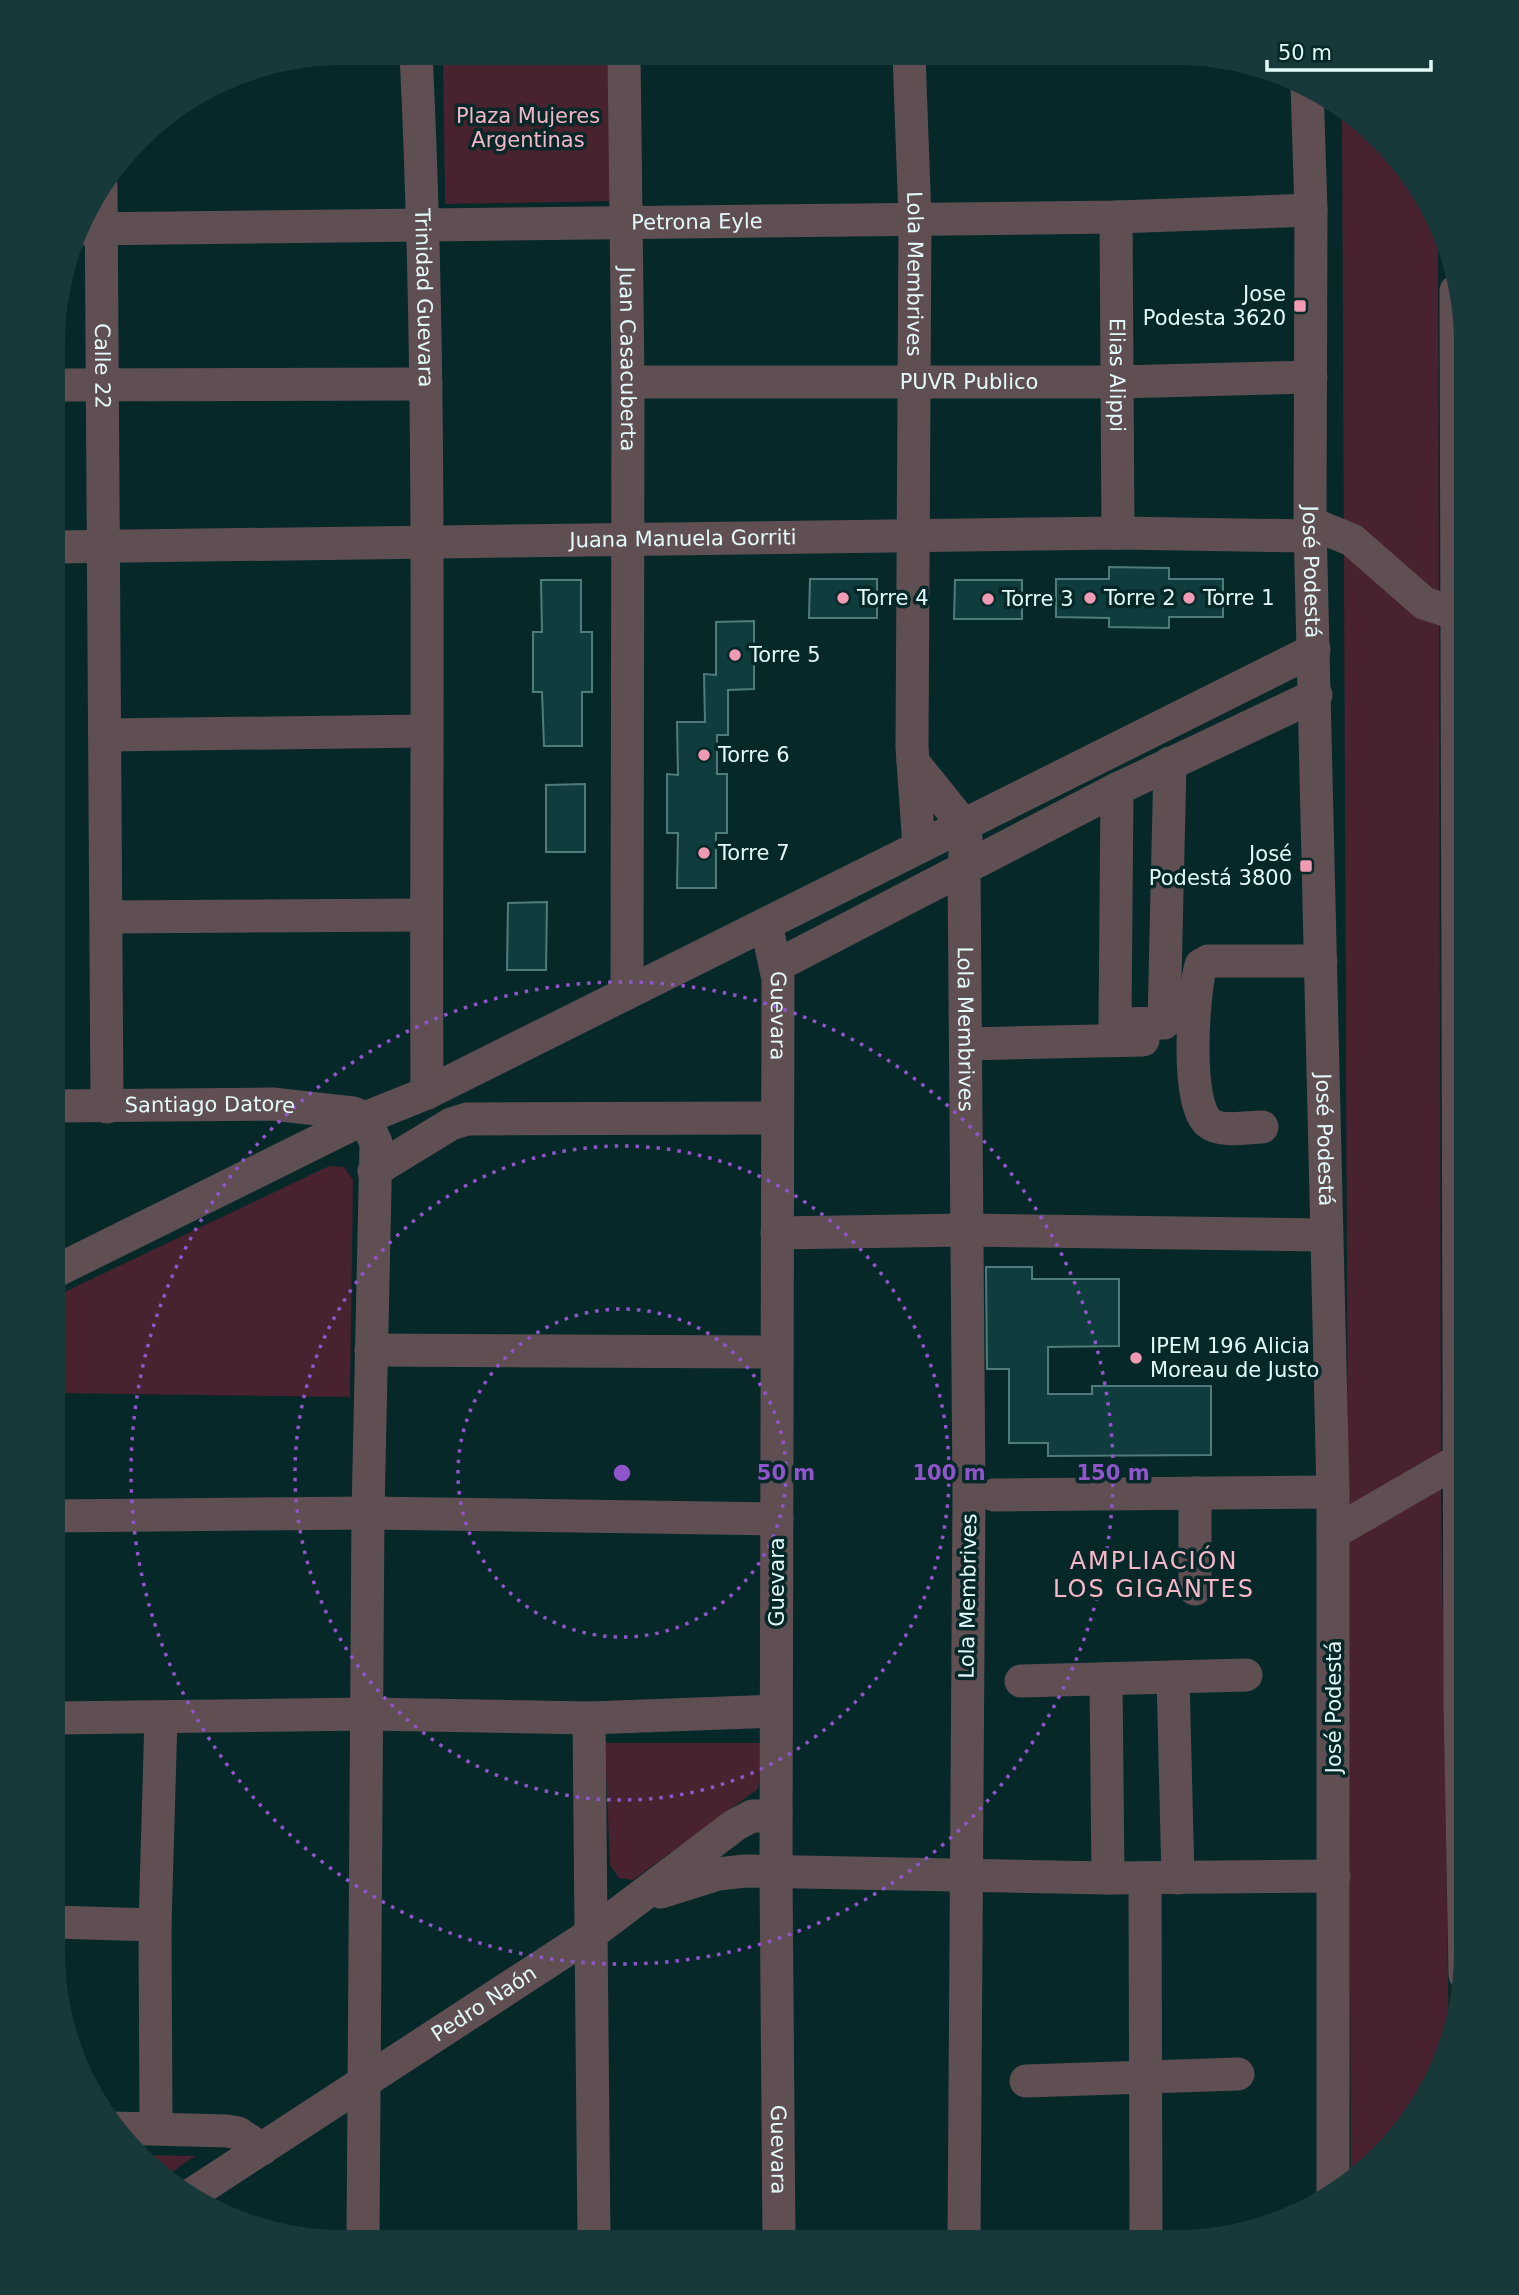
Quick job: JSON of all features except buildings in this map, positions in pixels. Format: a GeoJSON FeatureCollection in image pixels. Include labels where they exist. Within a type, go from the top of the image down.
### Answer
{"type":"FeatureCollection","features":[{"type":"Feature","properties":{"kind":"street","name":"Trinidad Guevara"},"geometry":{"type":"LineString","coordinates":[[417,65],[425,223],[428,542],[425,731],[427,1093]]}},
{"type":"Feature","properties":{"kind":"street","name":"Juan Casacuberta"},"geometry":{"type":"LineString","coordinates":[[624,65],[628,382],[627,993]]}},
{"type":"Feature","properties":{"kind":"street","name":"Lola Membrives"},"geometry":{"type":"LineString","coordinates":[[909,65],[915,219],[913,762],[919,847]]}},
{"type":"Feature","properties":{"kind":"street","name":"José Podestá"},"geometry":{"type":"LineString","coordinates":[[1307,98],[1311,210],[1310,529],[1333,1492],[1333,2182]]}},
{"type":"Feature","properties":{"kind":"street","name":"Petrona Eyle"},"geometry":{"type":"LineString","coordinates":[[91,229],[1116,217],[1311,210]]}},
{"type":"Feature","properties":{"kind":"street","name":"Elias Alippi"},"geometry":{"type":"LineString","coordinates":[[1116,217],[1118,533]]}},
{"type":"Feature","properties":{"kind":"street","name":"Calle 22"},"geometry":{"type":"LineString","coordinates":[[91,229],[102,384],[107,1107]]}},
{"type":"Feature","properties":{"kind":"street","name":"PUVR Publico"},"geometry":{"type":"LineString","coordinates":[[628,382],[1118,382],[1311,377]]}},
{"type":"Feature","properties":{"kind":"street"},"geometry":{"type":"LineString","coordinates":[[65,385],[426,384]]}},
{"type":"Feature","properties":{"kind":"street"},"geometry":{"type":"LineString","coordinates":[[1310,529],[1352,540],[1424,603],[1454,597]]}},
{"type":"Feature","properties":{"kind":"street","name":"Juana Manuela Gorriti"},"geometry":{"type":"LineString","coordinates":[[65,547],[1310,529]]}},
{"type":"Feature","properties":{"kind":"street"},"geometry":{"type":"LineString","coordinates":[[65,1267],[365,1118],[427,1093],[1314,650]]}},
{"type":"Feature","properties":{"kind":"street"},"geometry":{"type":"LineString","coordinates":[[776,966],[1117,789],[1316,695]]}},
{"type":"Feature","properties":{"kind":"street"},"geometry":{"type":"LineString","coordinates":[[106,735],[425,731]]}},
{"type":"Feature","properties":{"kind":"street"},"geometry":{"type":"LineString","coordinates":[[913,762],[963,824]]}},
{"type":"Feature","properties":{"kind":"street"},"geometry":{"type":"LineString","coordinates":[[1117,789],[1115,1024],[1164,1023],[1170,763]]}},
{"type":"Feature","properties":{"kind":"street","name":"Lola Membrives"},"geometry":{"type":"LineString","coordinates":[[963,824],[966,839],[965,1230],[969,1508],[964,2230]]}},
{"type":"Feature","properties":{"kind":"street"},"geometry":{"type":"LineString","coordinates":[[107,917],[426,915]]}},
{"type":"Feature","properties":{"kind":"street","name":"Guevara"},"geometry":{"type":"LineString","coordinates":[[766,924],[779,979],[776,1118],[779,2230]]}},
{"type":"Feature","properties":{"kind":"street"},"geometry":{"type":"LineString","coordinates":[[1262,1127],[1220,1128],[1210,1124],[1201,1115],[1195,1094],[1194,1039],[1201,965],[1208,961],[1321,961]]}},
{"type":"Feature","properties":{"kind":"street"},"geometry":{"type":"LineString","coordinates":[[966,1044],[1194,1039]]}},
{"type":"Feature","properties":{"kind":"street","name":"Santiago Datore"},"geometry":{"type":"LineString","coordinates":[[65,1106],[272,1104],[353,1113],[365,1118]]}},
{"type":"Feature","properties":{"kind":"street"},"geometry":{"type":"LineString","coordinates":[[363,2230],[368,1513],[376,1143],[365,1118]]}},
{"type":"Feature","properties":{"kind":"street"},"geometry":{"type":"LineString","coordinates":[[374,1171],[451,1124],[467,1119],[776,1118]]}},
{"type":"Feature","properties":{"kind":"street"},"geometry":{"type":"LineString","coordinates":[[777,1233],[965,1230],[1325,1235]]}},
{"type":"Feature","properties":{"kind":"street"},"geometry":{"type":"LineString","coordinates":[[371,1350],[777,1352]]}},
{"type":"Feature","properties":{"kind":"street"},"geometry":{"type":"LineString","coordinates":[[1333,1533],[1454,1463]]}},
{"type":"Feature","properties":{"kind":"street"},"geometry":{"type":"LineString","coordinates":[[994,1495],[1333,1492]]}},
{"type":"Feature","properties":{"kind":"street"},"geometry":{"type":"LineString","coordinates":[[1195,1493],[1195,1589]]}},
{"type":"Feature","properties":{"kind":"street"},"geometry":{"type":"LineString","coordinates":[[65,1516],[368,1513],[777,1519]]}},
{"type":"Feature","properties":{"kind":"street"},"geometry":{"type":"LineString","coordinates":[[1021,1681],[1246,1675]]}},
{"type":"Feature","properties":{"kind":"street"},"geometry":{"type":"LineString","coordinates":[[1173,1677],[1178,1878]]}},
{"type":"Feature","properties":{"kind":"street"},"geometry":{"type":"LineString","coordinates":[[1106,1679],[1108,1878]]}},
{"type":"Feature","properties":{"kind":"street"},"geometry":{"type":"LineString","coordinates":[[65,1718],[367,1714],[589,1718],[776,1712]]}},
{"type":"Feature","properties":{"kind":"street"},"geometry":{"type":"LineString","coordinates":[[156,2127],[155,1925],[161,1718]]}},
{"type":"Feature","properties":{"kind":"street"},"geometry":{"type":"LineString","coordinates":[[589,1718],[594,2230]]}},
{"type":"Feature","properties":{"kind":"street","name":"Pedro Naón"},"geometry":{"type":"LineString","coordinates":[[199,2190],[591,1934],[735,1825],[752,1816],[776,1816]]}},
{"type":"Feature","properties":{"kind":"street"},"geometry":{"type":"LineString","coordinates":[[640,1899],[719,1874],[776,1872],[1108,1878],[1334,1876]]}},
{"type":"Feature","properties":{"kind":"street"},"geometry":{"type":"LineString","coordinates":[[1145,1878],[1146,2230]]}},
{"type":"Feature","properties":{"kind":"street"},"geometry":{"type":"LineString","coordinates":[[65,1922],[155,1925]]}},
{"type":"Feature","properties":{"kind":"street"},"geometry":{"type":"LineString","coordinates":[[1026,2081],[1238,2074]]}},
{"type":"Feature","properties":{"kind":"street"},"geometry":{"type":"LineString","coordinates":[[127,2128],[239,2133],[262,2149]]}},
{"type":"Feature","properties":{"kind":"green space","name":"Plaza Mujeres Argentinas"},"geometry":{"type":"Polygon","coordinates":[[[443,65],[611,65],[613,201],[445,204],[443,65]]]}},
{"type":"Feature","properties":{"kind":"green space"},"geometry":{"type":"Polygon","coordinates":[[[1342,119],[1373,146],[1397,173],[1426,220],[1438,248],[1441,1457],[1348,1510],[1342,119]]]}},
{"type":"Feature","properties":{"kind":"green space"},"geometry":{"type":"Polygon","coordinates":[[[329,1166],[344,1167],[353,1180],[350,1397],[65,1393],[65,1292],[329,1166]]]}},
{"type":"Feature","properties":{"kind":"green space"},"geometry":{"type":"Polygon","coordinates":[[[1441,1489],[1448,2009],[1440,2042],[1417,2091],[1397,2122],[1351,2169],[1348,1542],[1441,1489]]]}},
{"type":"Feature","properties":{"kind":"green space"},"geometry":{"type":"Polygon","coordinates":[[[605,1743],[763,1743],[758,1789],[633,1880],[619,1878],[610,1865],[605,1743]]]}},
{"type":"Feature","properties":{"kind":"green space"},"geometry":{"type":"Polygon","coordinates":[[[153,2155],[195,2156],[172,2172],[153,2155]]]}},
{"type":"Feature","properties":{"kind":"place","name":"Jose Podesta 3620"},"geometry":{"type":"Point","coordinates":[1300,306]}},
{"type":"Feature","properties":{"kind":"place","name":"Torre 4"},"geometry":{"type":"Point","coordinates":[843,598]}},
{"type":"Feature","properties":{"kind":"place","name":"Torre 2"},"geometry":{"type":"Point","coordinates":[1090,598]}},
{"type":"Feature","properties":{"kind":"place","name":"Torre 1"},"geometry":{"type":"Point","coordinates":[1189,598]}},
{"type":"Feature","properties":{"kind":"place","name":"Torre 3"},"geometry":{"type":"Point","coordinates":[988,599]}},
{"type":"Feature","properties":{"kind":"place","name":"Torre 5"},"geometry":{"type":"Point","coordinates":[735,655]}},
{"type":"Feature","properties":{"kind":"place","name":"Torre 6"},"geometry":{"type":"Point","coordinates":[704,755]}},
{"type":"Feature","properties":{"kind":"place","name":"Torre 7"},"geometry":{"type":"Point","coordinates":[704,853]}},
{"type":"Feature","properties":{"kind":"place","name":"José Podestá 3800"},"geometry":{"type":"Point","coordinates":[1306,866]}},
{"type":"Feature","properties":{"kind":"place","name":"IPEM 196 Alicia Moreau de Justo"},"geometry":{"type":"Point","coordinates":[1136,1358]}},
{"type":"Feature","properties":{"kind":"district","name":"AMPLIACIÓN LOS GIGANTES"},"geometry":{"type":"Point","coordinates":[1154,1575]}}]}
